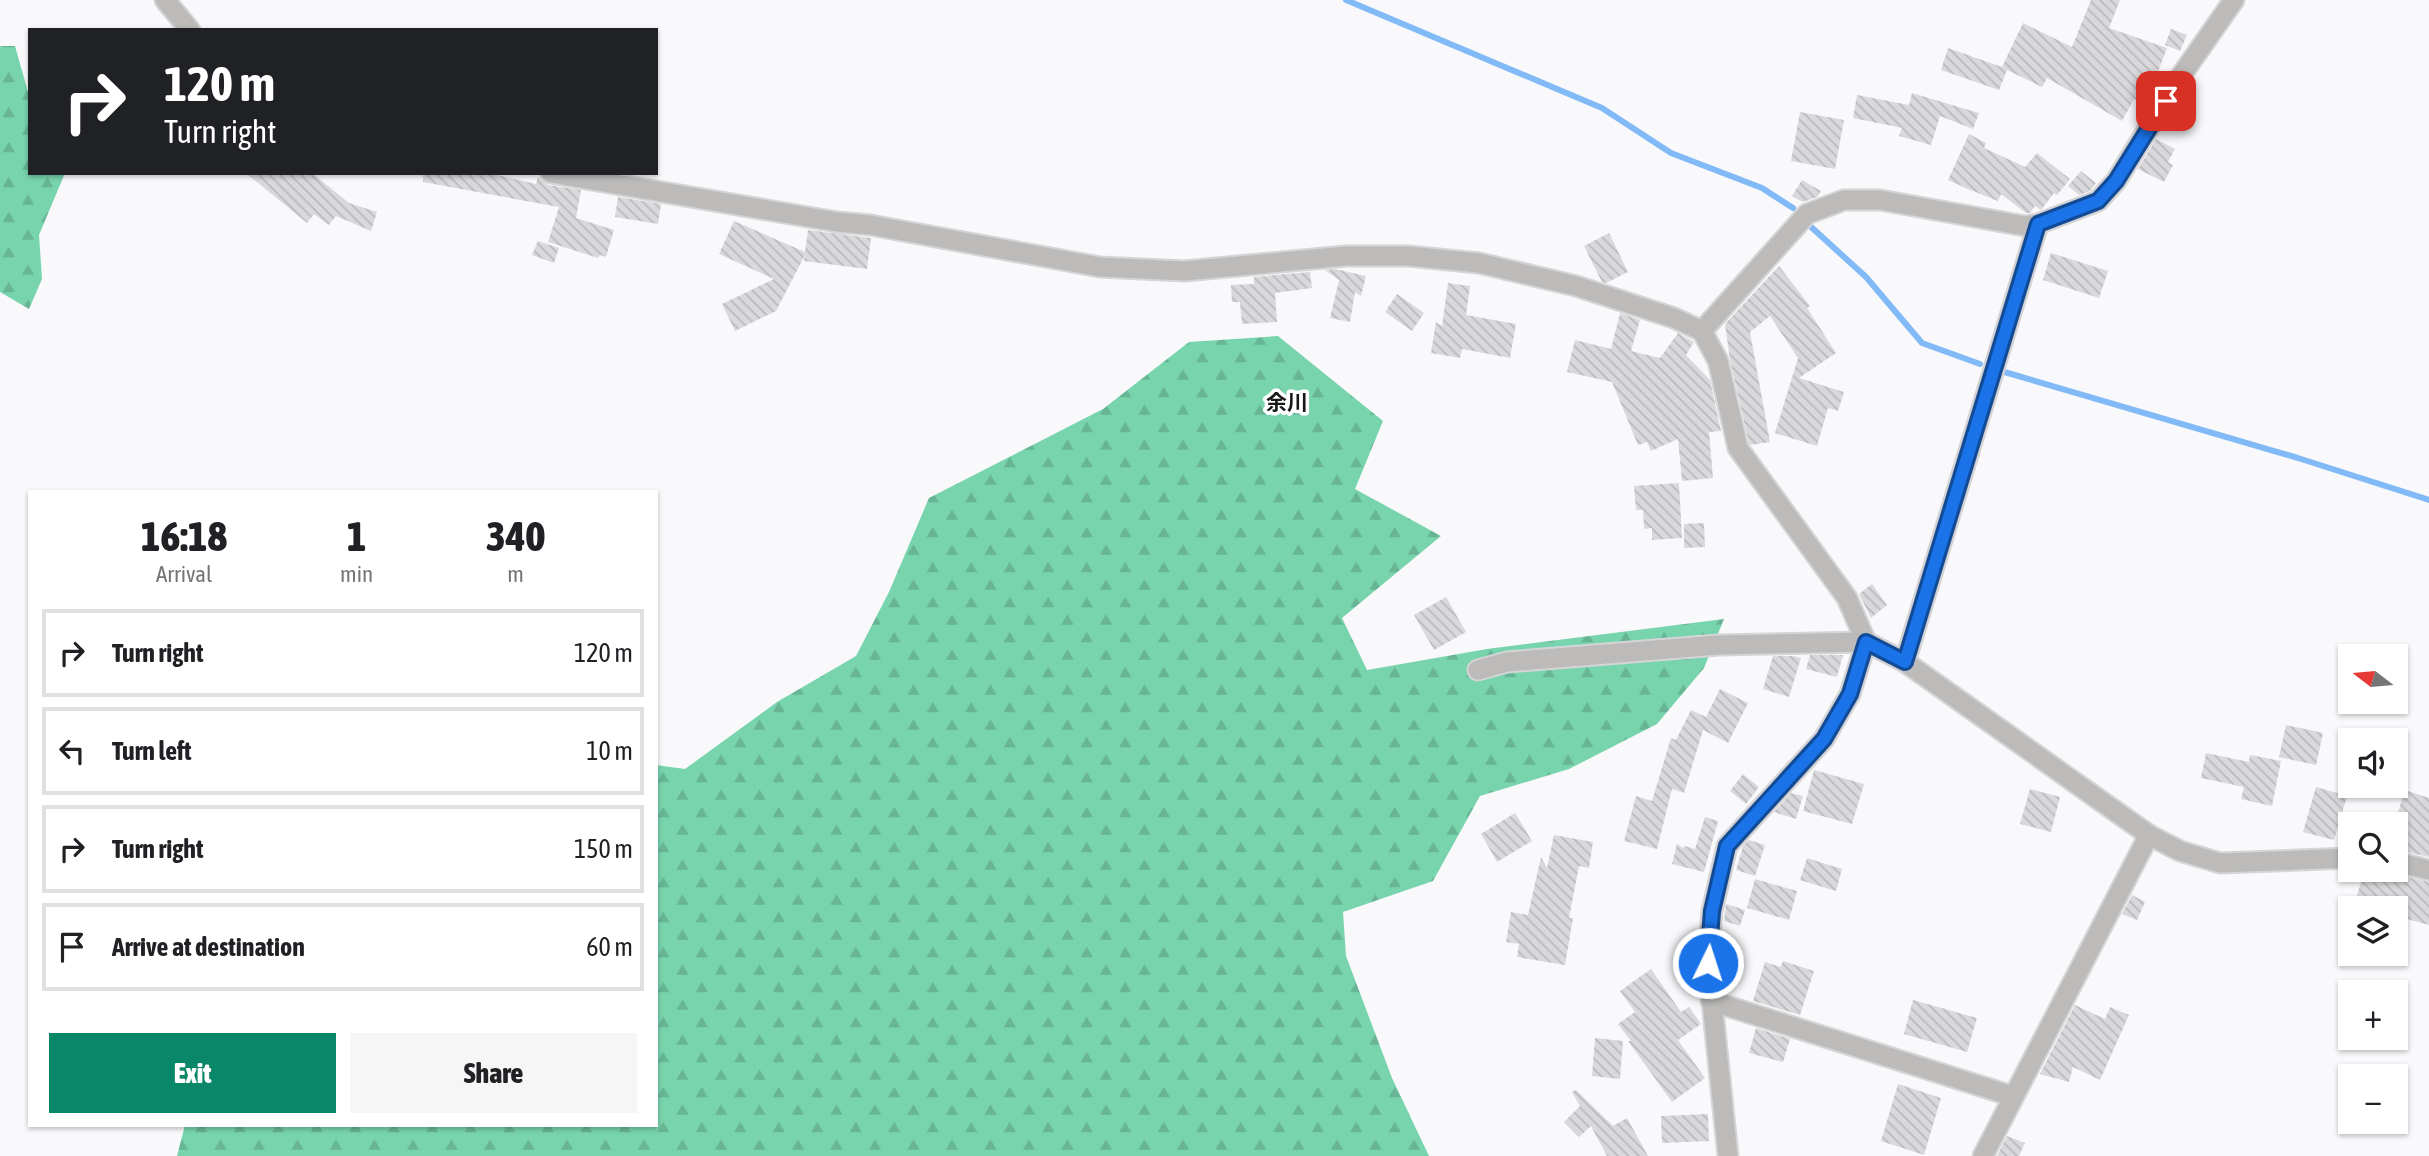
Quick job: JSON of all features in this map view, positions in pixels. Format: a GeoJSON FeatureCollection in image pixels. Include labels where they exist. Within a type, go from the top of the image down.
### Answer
{"type":"FeatureCollection","features":[{"type":"Feature","properties":{"kind":"street"},"geometry":{"type":"LineString","coordinates":[[165,0],[188,28]]}},
{"type":"Feature","properties":{"kind":"street"},"geometry":{"type":"LineString","coordinates":[[1702,331],[1807,214],[1844,200],[1880,200],[2025,226],[2038,224],[2098,201],[2116,181],[2178,80],[2234,0]]}},
{"type":"Feature","properties":{"kind":"street"},"geometry":{"type":"LineString","coordinates":[[563,175],[837,222],[870,225],[1100,267],[1184,271],[1346,256],[1408,256],[1479,263],[1576,286],[1674,318],[1702,331],[1718,361],[1738,448],[1847,598],[1866,642],[1850,694],[1824,739],[1727,846],[1712,911],[1708,963],[1728,1156]]}},
{"type":"Feature","properties":{"kind":"street"},"geometry":{"type":"LineString","coordinates":[[1905,662],[2038,224]]}},
{"type":"Feature","properties":{"kind":"street"},"geometry":{"type":"LineString","coordinates":[[1478,670],[1507,662],[1718,645],[1866,642],[1905,662],[2149,835],[2180,851],[2220,863],[2338,858]]}},
{"type":"Feature","properties":{"kind":"street"},"geometry":{"type":"LineString","coordinates":[[1983,1156],[2149,835]]}},
{"type":"Feature","properties":{"kind":"street"},"geometry":{"type":"LineString","coordinates":[[2408,865],[2429,870]]}},
{"type":"Feature","properties":{"kind":"street"},"geometry":{"type":"LineString","coordinates":[[1712,1001],[2012,1096]]}},
{"type":"Feature","properties":{"kind":"green space"},"geometry":{"type":"Polygon","coordinates":[[[0,46],[15,46],[28,92],[28,175],[64,175],[39,235],[42,279],[29,309],[0,292],[0,46]]]}},
{"type":"Feature","properties":{"kind":"green space"},"geometry":{"type":"Polygon","coordinates":[[[1278,336],[1383,421],[1355,489],[1441,536],[1342,618],[1367,670],[1487,649],[1724,619],[1704,668],[1657,724],[1569,769],[1480,796],[1433,881],[1343,912],[1346,956],[1392,1078],[1429,1156],[177,1156],[184,1127],[658,1127],[658,765],[685,769],[777,702],[856,656],[889,592],[929,498],[1103,409],[1189,342],[1278,336]]]}},
{"type":"Feature","properties":{"kind":"building"},"geometry":{"type":"Polygon","coordinates":[[[2091,0],[2120,0],[2109,28],[2167,48],[2153,85],[2159,88],[2148,106],[2134,99],[2122,121],[2047,78],[2042,87],[2007,70],[1999,90],[1941,70],[1948,48],[2002,67],[2023,23],[2072,47],[2091,0]]]}},
{"type":"Feature","properties":{"kind":"building"},"geometry":{"type":"Polygon","coordinates":[[[2171,29],[2187,35],[2180,51],[2165,45],[2171,29]]]}},
{"type":"Feature","properties":{"kind":"building"},"geometry":{"type":"Polygon","coordinates":[[[1912,93],[1979,113],[1973,129],[1940,116],[1931,145],[1899,136],[1902,128],[1853,118],[1857,95],[1909,105],[1912,93]]]}},
{"type":"Feature","properties":{"kind":"building"},"geometry":{"type":"Polygon","coordinates":[[[1800,112],[1844,120],[1835,169],[1791,161],[1800,112]]]}},
{"type":"Feature","properties":{"kind":"building"},"geometry":{"type":"Polygon","coordinates":[[[1969,134],[1986,143],[1984,148],[2025,167],[2037,153],[2070,179],[2057,195],[2054,193],[2041,210],[2035,206],[2030,213],[2026,213],[2001,194],[1998,201],[1968,189],[1948,180],[1969,134]]]}},
{"type":"Feature","properties":{"kind":"building"},"geometry":{"type":"Polygon","coordinates":[[[2156,139],[2175,149],[2168,162],[2173,165],[2164,182],[2138,169],[2156,139]]]}},
{"type":"Feature","properties":{"kind":"building"},"geometry":{"type":"Polygon","coordinates":[[[2081,171],[2096,183],[2090,191],[2079,195],[2068,186],[2081,171]]]}},
{"type":"Feature","properties":{"kind":"building"},"geometry":{"type":"Polygon","coordinates":[[[248,175],[314,175],[349,203],[377,212],[371,231],[336,216],[329,225],[314,214],[307,223],[248,175]]]}},
{"type":"Feature","properties":{"kind":"building"},"geometry":{"type":"Polygon","coordinates":[[[423,175],[497,175],[536,184],[538,177],[548,185],[581,190],[576,218],[614,230],[606,257],[600,255],[598,258],[548,242],[559,207],[423,182],[423,175]]]}},
{"type":"Feature","properties":{"kind":"building"},"geometry":{"type":"Polygon","coordinates":[[[1802,180],[1821,191],[1817,197],[1803,202],[1792,196],[1802,180]]]}},
{"type":"Feature","properties":{"kind":"building"},"geometry":{"type":"Polygon","coordinates":[[[618,197],[661,204],[658,224],[615,217],[618,197]]]}},
{"type":"Feature","properties":{"kind":"building"},"geometry":{"type":"Polygon","coordinates":[[[734,221],[805,252],[808,230],[871,238],[867,269],[804,261],[805,255],[776,311],[735,331],[722,304],[774,279],[719,254],[734,221]]]}},
{"type":"Feature","properties":{"kind":"building"},"geometry":{"type":"Polygon","coordinates":[[[1609,233],[1628,272],[1606,283],[1602,282],[1584,246],[1609,233]]]}},
{"type":"Feature","properties":{"kind":"building"},"geometry":{"type":"Polygon","coordinates":[[[538,241],[559,248],[554,263],[532,255],[538,241]]]}},
{"type":"Feature","properties":{"kind":"building"},"geometry":{"type":"Polygon","coordinates":[[[2051,253],[2108,271],[2099,298],[2043,280],[2051,253]]]}},
{"type":"Feature","properties":{"kind":"building"},"geometry":{"type":"Polygon","coordinates":[[[1779,266],[1810,306],[1807,308],[1836,353],[1799,378],[1844,392],[1838,411],[1828,408],[1817,446],[1775,433],[1798,358],[1770,316],[1750,332],[1770,442],[1749,443],[1730,360],[1725,324],[1779,266]]]}},
{"type":"Feature","properties":{"kind":"building"},"geometry":{"type":"Polygon","coordinates":[[[1335,269],[1366,276],[1361,296],[1355,292],[1350,322],[1330,318],[1339,280],[1325,270],[1335,269]]]}},
{"type":"Feature","properties":{"kind":"building"},"geometry":{"type":"Polygon","coordinates":[[[1310,272],[1312,288],[1275,293],[1277,322],[1242,324],[1240,302],[1232,302],[1231,285],[1254,284],[1254,277],[1310,272]]]}},
{"type":"Feature","properties":{"kind":"building"},"geometry":{"type":"Polygon","coordinates":[[[1448,283],[1470,286],[1466,315],[1516,324],[1510,358],[1462,349],[1460,358],[1431,353],[1436,322],[1442,326],[1448,283]]]}},
{"type":"Feature","properties":{"kind":"building"},"geometry":{"type":"Polygon","coordinates":[[[1397,294],[1424,313],[1412,331],[1385,312],[1397,294]]]}},
{"type":"Feature","properties":{"kind":"building"},"geometry":{"type":"Polygon","coordinates":[[[1620,313],[1640,320],[1631,351],[1660,358],[1678,333],[1694,342],[1686,355],[1710,380],[1721,431],[1709,432],[1713,478],[1682,481],[1678,439],[1651,451],[1647,442],[1638,445],[1612,382],[1567,372],[1575,340],[1611,349],[1620,313]]]}},
{"type":"Feature","properties":{"kind":"building"},"geometry":{"type":"Polygon","coordinates":[[[1679,483],[1682,538],[1652,540],[1652,528],[1644,529],[1643,510],[1636,510],[1634,486],[1679,483]]]}},
{"type":"Feature","properties":{"kind":"building"},"geometry":{"type":"Polygon","coordinates":[[[1704,523],[1705,547],[1684,548],[1684,524],[1704,523]]]}},
{"type":"Feature","properties":{"kind":"building"},"geometry":{"type":"Polygon","coordinates":[[[1872,584],[1887,605],[1871,618],[1859,594],[1872,584]]]}},
{"type":"Feature","properties":{"kind":"building"},"geometry":{"type":"Polygon","coordinates":[[[1446,597],[1466,632],[1434,650],[1414,615],[1446,597]]]}},
{"type":"Feature","properties":{"kind":"building"},"geometry":{"type":"Polygon","coordinates":[[[1810,655],[1843,655],[1837,677],[1806,669],[1810,655]]]}},
{"type":"Feature","properties":{"kind":"building"},"geometry":{"type":"Polygon","coordinates":[[[1773,656],[1801,658],[1789,697],[1763,689],[1773,656]]]}},
{"type":"Feature","properties":{"kind":"building"},"geometry":{"type":"Polygon","coordinates":[[[1720,689],[1748,703],[1728,743],[1703,730],[1684,793],[1672,789],[1657,849],[1624,841],[1636,796],[1652,801],[1671,738],[1676,740],[1691,710],[1706,717],[1720,689]]]}},
{"type":"Feature","properties":{"kind":"building"},"geometry":{"type":"Polygon","coordinates":[[[2286,725],[2323,733],[2316,765],[2279,757],[2286,725]]]}},
{"type":"Feature","properties":{"kind":"building"},"geometry":{"type":"Polygon","coordinates":[[[2206,753],[2249,762],[2250,755],[2281,761],[2272,806],[2241,799],[2244,787],[2201,778],[2206,753]]]}},
{"type":"Feature","properties":{"kind":"building"},"geometry":{"type":"Polygon","coordinates":[[[1814,770],[1864,784],[1852,824],[1803,811],[1814,770]]]}},
{"type":"Feature","properties":{"kind":"building"},"geometry":{"type":"Polygon","coordinates":[[[1743,774],[1759,787],[1746,804],[1730,791],[1743,774]]]}},
{"type":"Feature","properties":{"kind":"building"},"geometry":{"type":"Polygon","coordinates":[[[2316,787],[2338,793],[2338,798],[2346,798],[2342,812],[2338,812],[2334,840],[2303,832],[2316,787]]]}},
{"type":"Feature","properties":{"kind":"building"},"geometry":{"type":"Polygon","coordinates":[[[2030,789],[2060,797],[2051,832],[2020,824],[2030,789]]]}},
{"type":"Feature","properties":{"kind":"building"},"geometry":{"type":"Polygon","coordinates":[[[2408,791],[2429,798],[2429,857],[2408,852],[2408,812],[2398,812],[2403,798],[2408,798],[2408,791]]]}},
{"type":"Feature","properties":{"kind":"building"},"geometry":{"type":"Polygon","coordinates":[[[1791,793],[1803,796],[1796,819],[1774,812],[1791,793]]]}},
{"type":"Feature","properties":{"kind":"building"},"geometry":{"type":"Polygon","coordinates":[[[1515,813],[1532,841],[1497,862],[1481,834],[1515,813]]]}},
{"type":"Feature","properties":{"kind":"building"},"geometry":{"type":"Polygon","coordinates":[[[1705,817],[1718,821],[1704,872],[1672,864],[1677,844],[1683,848],[1685,846],[1695,849],[1705,817]]]}},
{"type":"Feature","properties":{"kind":"building"},"geometry":{"type":"Polygon","coordinates":[[[1554,835],[1593,842],[1589,868],[1579,866],[1569,918],[1573,918],[1565,965],[1517,957],[1519,944],[1506,942],[1511,912],[1528,915],[1541,857],[1547,868],[1554,835]]]}},
{"type":"Feature","properties":{"kind":"building"},"geometry":{"type":"Polygon","coordinates":[[[1749,840],[1765,845],[1755,876],[1736,870],[1743,846],[1749,840]]]}},
{"type":"Feature","properties":{"kind":"building"},"geometry":{"type":"Polygon","coordinates":[[[1807,858],[1842,869],[1836,891],[1800,880],[1807,858]]]}},
{"type":"Feature","properties":{"kind":"building"},"geometry":{"type":"Polygon","coordinates":[[[2408,877],[2429,882],[2429,925],[2408,919],[2408,896],[2357,896],[2361,882],[2408,882],[2408,877]]]}},
{"type":"Feature","properties":{"kind":"building"},"geometry":{"type":"Polygon","coordinates":[[[1755,879],[1797,891],[1789,920],[1747,908],[1755,879]]]}},
{"type":"Feature","properties":{"kind":"building"},"geometry":{"type":"Polygon","coordinates":[[[2132,895],[2145,902],[2137,920],[2122,914],[2132,895]]]}},
{"type":"Feature","properties":{"kind":"building"},"geometry":{"type":"Polygon","coordinates":[[[1726,904],[1745,910],[1740,926],[1724,921],[1726,904]]]}},
{"type":"Feature","properties":{"kind":"building"},"geometry":{"type":"Polygon","coordinates":[[[1783,961],[1814,971],[1800,1015],[1753,1001],[1765,962],[1781,967],[1783,961]]]}},
{"type":"Feature","properties":{"kind":"building"},"geometry":{"type":"Polygon","coordinates":[[[1651,969],[1681,1012],[1689,1007],[1701,1024],[1678,1040],[1705,1078],[1672,1102],[1618,1024],[1635,1012],[1620,991],[1651,969]]]}},
{"type":"Feature","properties":{"kind":"building"},"geometry":{"type":"Polygon","coordinates":[[[1913,1000],[1977,1018],[1967,1052],[1904,1034],[1913,1000]]]}},
{"type":"Feature","properties":{"kind":"building"},"geometry":{"type":"Polygon","coordinates":[[[2075,1005],[2105,1019],[2110,1007],[2129,1015],[2100,1080],[2073,1067],[2069,1082],[2040,1074],[2075,1005]]]}},
{"type":"Feature","properties":{"kind":"building"},"geometry":{"type":"Polygon","coordinates":[[[1756,1028],[1790,1039],[1783,1062],[1749,1053],[1756,1028]]]}},
{"type":"Feature","properties":{"kind":"building"},"geometry":{"type":"Polygon","coordinates":[[[1595,1038],[1623,1041],[1620,1079],[1592,1076],[1595,1038]]]}},
{"type":"Feature","properties":{"kind":"building"},"geometry":{"type":"Polygon","coordinates":[[[1898,1084],[1941,1098],[1924,1155],[1881,1141],[1898,1084]]]}},
{"type":"Feature","properties":{"kind":"building"},"geometry":{"type":"Polygon","coordinates":[[[1576,1090],[1613,1126],[1627,1118],[1648,1156],[1607,1156],[1591,1126],[1579,1137],[1564,1122],[1580,1106],[1572,1092],[1576,1090]]]}},
{"type":"Feature","properties":{"kind":"building"},"geometry":{"type":"Polygon","coordinates":[[[1708,1114],[1709,1141],[1662,1143],[1661,1116],[1708,1114]]]}},
{"type":"Feature","properties":{"kind":"building"},"geometry":{"type":"Polygon","coordinates":[[[2007,1136],[2025,1143],[2019,1156],[1997,1156],[2007,1136]]]}},
{"type":"Feature","properties":{"kind":"waterway"},"geometry":{"type":"LineString","coordinates":[[1346,0],[1602,108],[1671,153],[1762,188],[1793,208]]}},
{"type":"Feature","properties":{"kind":"waterway"},"geometry":{"type":"LineString","coordinates":[[1809,225],[1866,277],[1922,343],[1980,364]]}},
{"type":"Feature","properties":{"kind":"waterway"},"geometry":{"type":"LineString","coordinates":[[2001,371],[2298,458],[2429,500]]}},
{"type":"Feature","properties":{"kind":"district","name":"余川"},"geometry":{"type":"Point","coordinates":[1287,402]}},
{"type":"Feature","properties":{"kind":"route"},"geometry":{"type":"LineString","coordinates":[[1708,963],[1712,911],[1727,846],[1824,739],[1850,694],[1866,642],[1905,662],[2038,224],[2098,201],[2116,181],[2166,101]]}}]}
